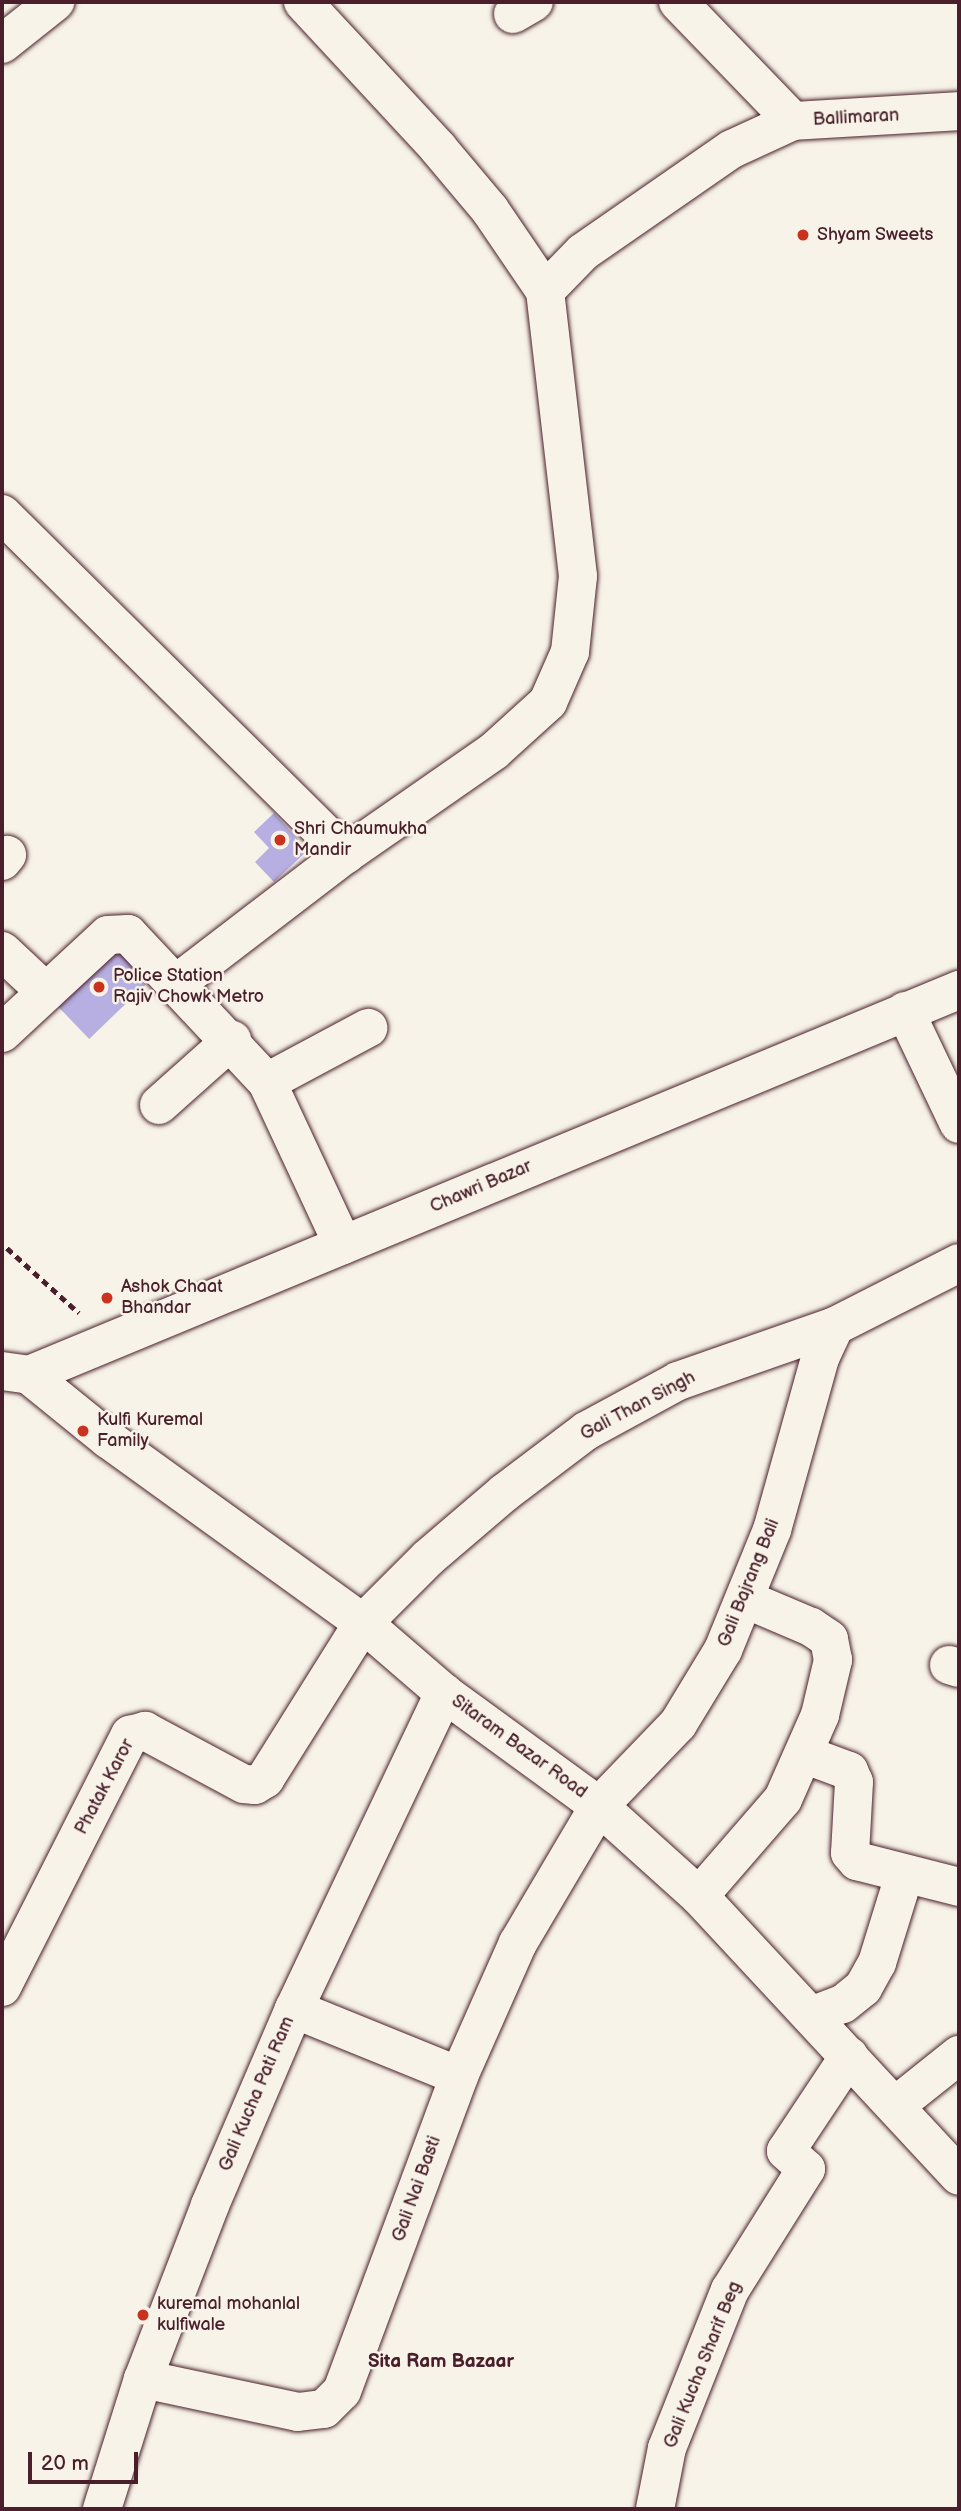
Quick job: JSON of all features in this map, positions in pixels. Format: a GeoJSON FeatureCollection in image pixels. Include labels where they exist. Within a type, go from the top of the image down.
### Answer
{"type":"FeatureCollection","features":[{"type":"Feature","properties":{"kind":"street"},"geometry":{"type":"LineString","coordinates":[[2,44],[55,2]]}},
{"type":"Feature","properties":{"kind":"street"},"geometry":{"type":"LineString","coordinates":[[177,983],[346,854],[494,751],[548,702],[570,652],[578,576],[545,290],[490,210],[438,148],[303,2]]}},
{"type":"Feature","properties":{"kind":"street","name":"Ballimaran"},"geometry":{"type":"LineString","coordinates":[[678,2],[793,121],[959,111]]}},
{"type":"Feature","properties":{"kind":"street"},"geometry":{"type":"LineString","coordinates":[[545,290],[583,252],[732,149],[793,121]]}},
{"type":"Feature","properties":{"kind":"street"},"geometry":{"type":"LineString","coordinates":[[2,513],[346,854]]}},
{"type":"Feature","properties":{"kind":"street"},"geometry":{"type":"LineString","coordinates":[[2,1033],[118,931],[128,934],[232,1040],[267,1082],[343,1245]]}},
{"type":"Feature","properties":{"kind":"street"},"geometry":{"type":"LineString","coordinates":[[2,951],[46,992]]}},
{"type":"Feature","properties":{"kind":"street","name":"Chawri Bazar"},"geometry":{"type":"LineString","coordinates":[[15,1373],[343,1245],[905,1010],[959,990]]}},
{"type":"Feature","properties":{"kind":"street"},"geometry":{"type":"LineString","coordinates":[[905,1010],[959,1124]]}},
{"type":"Feature","properties":{"kind":"street"},"geometry":{"type":"LineString","coordinates":[[267,1082],[368,1028]]}},
{"type":"Feature","properties":{"kind":"street"},"geometry":{"type":"LineString","coordinates":[[159,1105],[232,1040]]}},
{"type":"Feature","properties":{"kind":"street","name":"Gali Than Singh"},"geometry":{"type":"LineString","coordinates":[[363,1623],[494,1501],[586,1431],[678,1381],[835,1325],[959,1263]]}},
{"type":"Feature","properties":{"kind":"street","name":"Gali Bajrang Bali"},"geometry":{"type":"LineString","coordinates":[[599,1806],[678,1724],[723,1650],[772,1530],[820,1358],[835,1325]]}},
{"type":"Feature","properties":{"kind":"street","name":"Sitaram Bazar Road"},"geometry":{"type":"LineString","coordinates":[[15,1373],[363,1623],[444,1693],[599,1806],[699,1896],[959,2176]]}},
{"type":"Feature","properties":{"kind":"street"},"geometry":{"type":"LineString","coordinates":[[699,1896],[783,1799],[806,1755],[833,1660],[829,1639],[811,1627],[745,1599]]}},
{"type":"Feature","properties":{"kind":"street","name":"Phatak Karor"},"geometry":{"type":"LineString","coordinates":[[2,1987],[130,1735],[145,1731],[244,1784],[256,1785],[265,1779],[363,1623]]}},
{"type":"Feature","properties":{"kind":"street","name":"Gali Kucha Pati Ram"},"geometry":{"type":"LineString","coordinates":[[102,2509],[143,2379],[210,2206],[293,2009],[444,1693]]}},
{"type":"Feature","properties":{"kind":"street"},"geometry":{"type":"LineString","coordinates":[[806,1755],[849,1771],[854,1782],[850,1853],[869,1867],[959,1887]]}},
{"type":"Feature","properties":{"kind":"street","name":"Gali Nai Basti"},"geometry":{"type":"LineString","coordinates":[[143,2379],[298,2412],[324,2409],[342,2391],[459,2076],[518,1943],[599,1806]]}},
{"type":"Feature","properties":{"kind":"street"},"geometry":{"type":"LineString","coordinates":[[811,2016],[843,2004],[863,1988],[877,1964],[904,1876]]}},
{"type":"Feature","properties":{"kind":"street"},"geometry":{"type":"LineString","coordinates":[[293,2009],[459,2076]]}},
{"type":"Feature","properties":{"kind":"street"},"geometry":{"type":"LineString","coordinates":[[895,2106],[959,2055]]}},
{"type":"Feature","properties":{"kind":"street","name":"Gali Kucha Sharif Beg"},"geometry":{"type":"LineString","coordinates":[[655,2509],[667,2448],[730,2290],[806,2169],[786,2151],[849,2056]]}},
{"type":"Feature","properties":{"kind":"path"},"geometry":{"type":"LineString","coordinates":[[7,1248],[61,1300]]}},
{"type":"Feature","properties":{"kind":"building","name":"Shri Chaumukha Mandir"},"geometry":{"type":"Polygon","coordinates":[[[274,813],[308,850],[274,882],[255,862],[269,848],[254,832],[274,813]]]}},
{"type":"Feature","properties":{"kind":"building","name":"Police Station Rajiv Chowk Metro"},"geometry":{"type":"Polygon","coordinates":[[[108,936],[150,980],[89,1039],[47,995],[108,936]]]}},
{"type":"Feature","properties":{"kind":"place","name":"Shyam Sweets"},"geometry":{"type":"Point","coordinates":[803,235]}},
{"type":"Feature","properties":{"kind":"place","name":"Shri Chaumukha Mandir"},"geometry":{"type":"Point","coordinates":[280,840]}},
{"type":"Feature","properties":{"kind":"place","name":"Police Station Rajiv Chowk Metro"},"geometry":{"type":"Point","coordinates":[99,987]}},
{"type":"Feature","properties":{"kind":"place","name":"Ashok Chaat Bhandar"},"geometry":{"type":"Point","coordinates":[107,1298]}},
{"type":"Feature","properties":{"kind":"place","name":"Kulfi Kuremal Family"},"geometry":{"type":"Point","coordinates":[83,1431]}},
{"type":"Feature","properties":{"kind":"place","name":"kuremal mohanlal kulfiwale"},"geometry":{"type":"Point","coordinates":[143,2315]}},
{"type":"Feature","properties":{"kind":"district","name":"Sita Ram Bazaar"},"geometry":{"type":"Point","coordinates":[441,2362]}}]}
